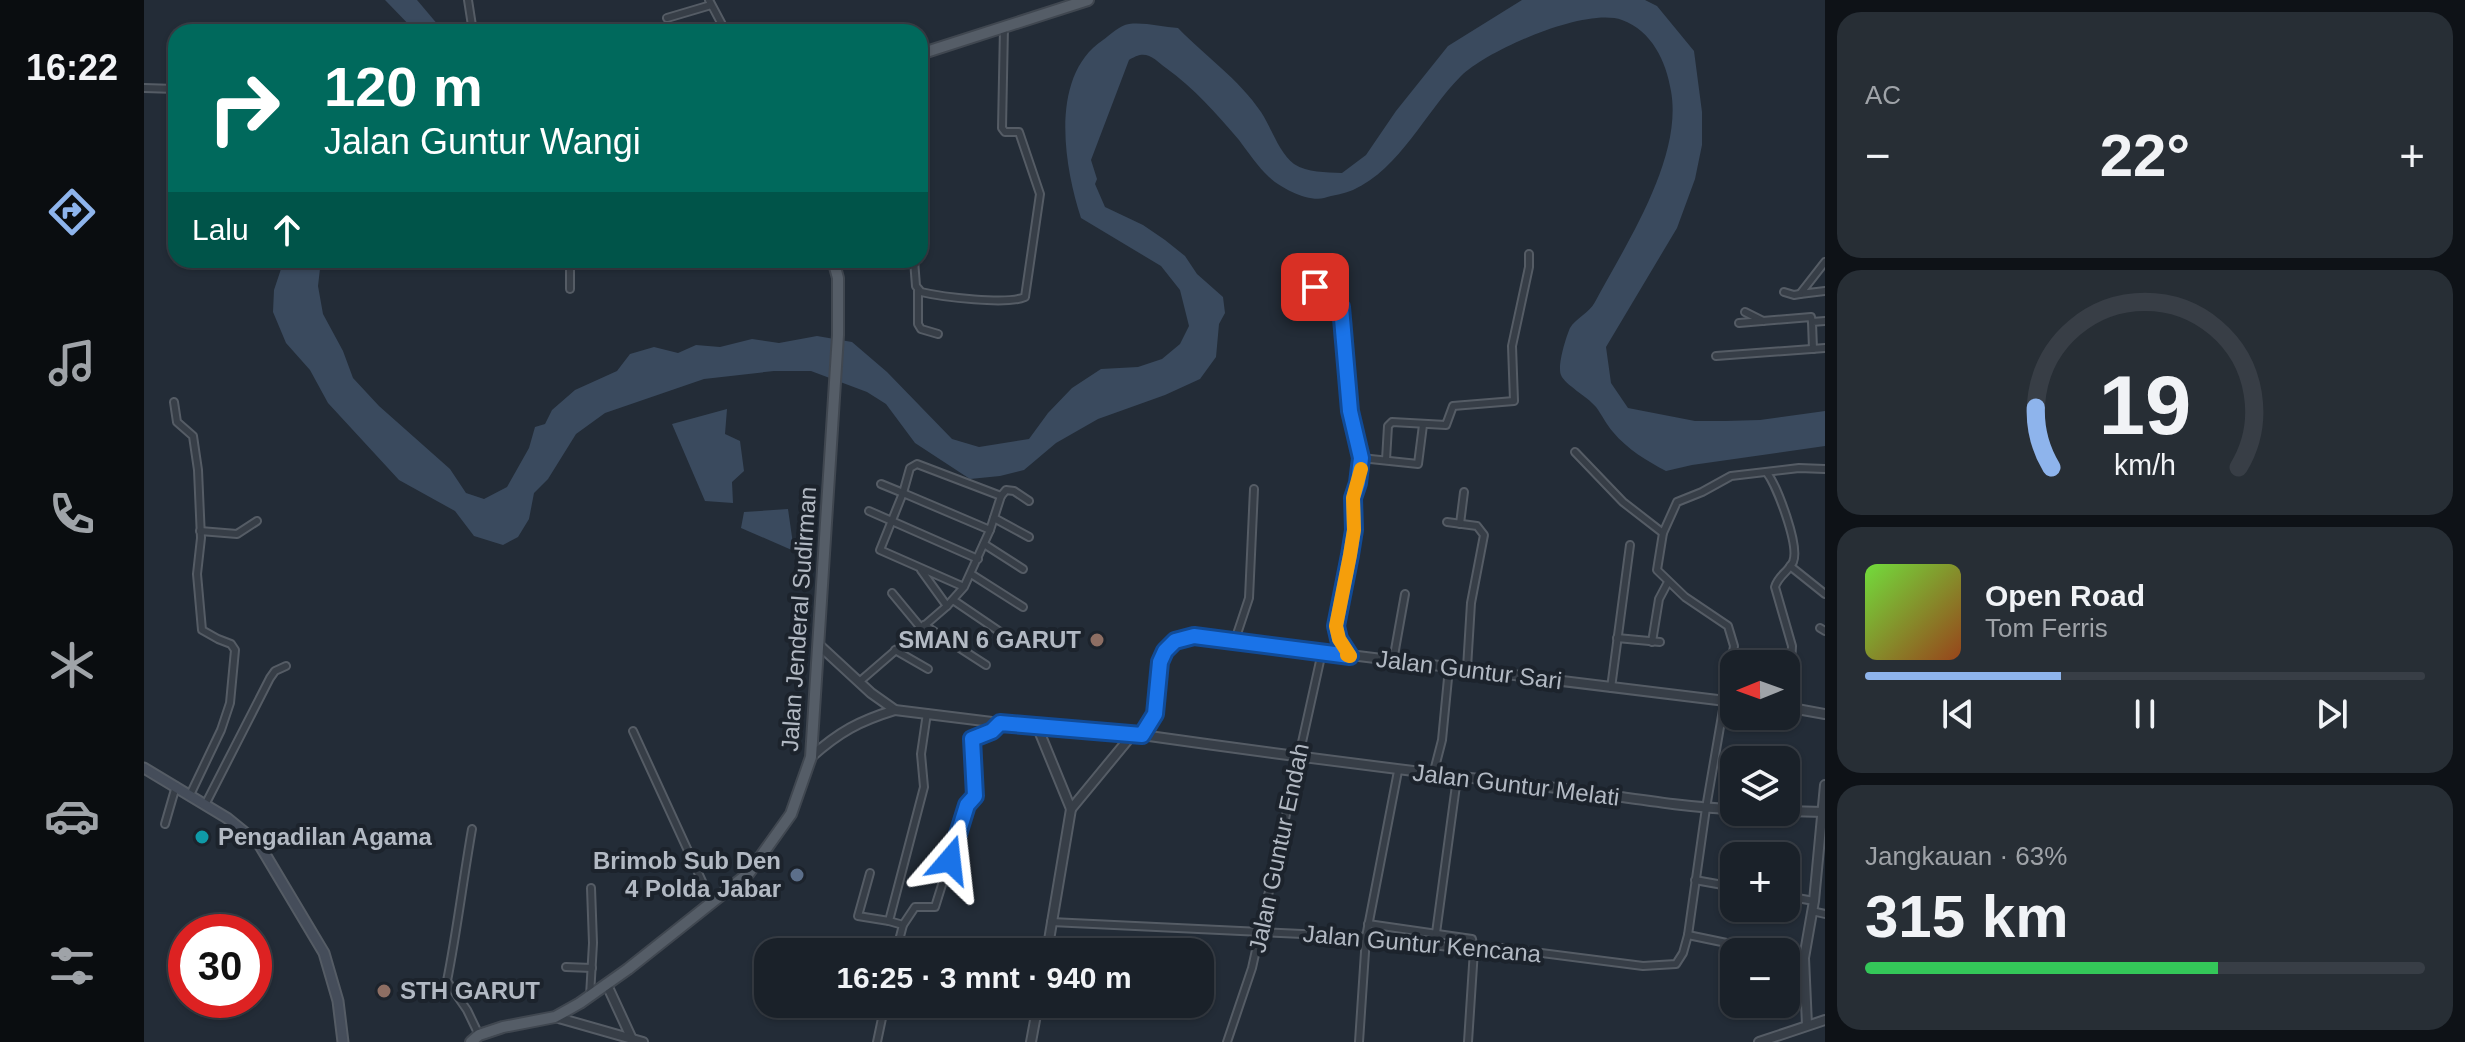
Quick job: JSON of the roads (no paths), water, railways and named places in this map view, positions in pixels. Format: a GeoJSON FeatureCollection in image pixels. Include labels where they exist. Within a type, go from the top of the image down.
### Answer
{"type":"FeatureCollection","features":[{"type":"Feature","properties":{"kind":"main road"},"geometry":{"type":"LineString","coordinates":[[928,51],[1088,0]]}},
{"type":"Feature","properties":{"kind":"main road","name":"Jalan Jenderal Sudirman"},"geometry":{"type":"LineString","coordinates":[[475,1039],[503,1027],[555,1017],[590,997],[749,873],[784,827],[803,785],[811,757],[838,335],[835,268]]}},
{"type":"Feature","properties":{"kind":"main road"},"geometry":{"type":"LineString","coordinates":[[145,771],[176,786],[227,818],[259,844],[316,938],[333,977],[343,1042]]}},
{"type":"Feature","properties":{"kind":"street"},"geometry":{"type":"LineString","coordinates":[[468,0],[472,24]]}},
{"type":"Feature","properties":{"kind":"street"},"geometry":{"type":"LineString","coordinates":[[667,18],[710,2],[722,24]]}},
{"type":"Feature","properties":{"kind":"street"},"geometry":{"type":"LineString","coordinates":[[918,291],[974,299],[1015,300],[1025,297],[1040,194],[1022,134],[1004,132],[1002,128],[1004,27]]}},
{"type":"Feature","properties":{"kind":"street"},"geometry":{"type":"LineString","coordinates":[[144,88],[168,89]]}},
{"type":"Feature","properties":{"kind":"street"},"geometry":{"type":"LineString","coordinates":[[1386,460],[1390,424],[1446,425],[1453,406],[1514,401],[1512,346],[1529,254]]}},
{"type":"Feature","properties":{"kind":"street"},"geometry":{"type":"LineString","coordinates":[[1800,294],[1825,262]]}},
{"type":"Feature","properties":{"kind":"street"},"geometry":{"type":"LineString","coordinates":[[570,268],[570,289]]}},
{"type":"Feature","properties":{"kind":"street"},"geometry":{"type":"LineString","coordinates":[[915,268],[918,324],[921,329],[938,334]]}},
{"type":"Feature","properties":{"kind":"street"},"geometry":{"type":"LineString","coordinates":[[1305,275],[1321,300],[1336,302],[1341,307],[1350,411],[1361,458],[1353,498],[1354,530],[1336,626],[1339,639],[1350,656]]}},
{"type":"Feature","properties":{"kind":"street"},"geometry":{"type":"LineString","coordinates":[[1784,292],[1794,295],[1825,291]]}},
{"type":"Feature","properties":{"kind":"street"},"geometry":{"type":"LineString","coordinates":[[1745,312],[1763,321]]}},
{"type":"Feature","properties":{"kind":"street"},"geometry":{"type":"LineString","coordinates":[[1739,323],[1811,317],[1813,349]]}},
{"type":"Feature","properties":{"kind":"street"},"geometry":{"type":"LineString","coordinates":[[1812,322],[1825,321]]}},
{"type":"Feature","properties":{"kind":"street"},"geometry":{"type":"LineString","coordinates":[[1716,356],[1825,348]]}},
{"type":"Feature","properties":{"kind":"street"},"geometry":{"type":"LineString","coordinates":[[174,402],[177,422],[194,438],[200,531],[197,574],[202,630],[231,644],[235,650],[230,703],[221,730],[190,795]]}},
{"type":"Feature","properties":{"kind":"street"},"geometry":{"type":"LineString","coordinates":[[1361,458],[1418,464],[1423,425]]}},
{"type":"Feature","properties":{"kind":"street"},"geometry":{"type":"LineString","coordinates":[[1575,452],[1623,502],[1663,533]]}},
{"type":"Feature","properties":{"kind":"street"},"geometry":{"type":"LineString","coordinates":[[964,587],[880,550],[910,468],[917,464],[1001,496]]}},
{"type":"Feature","properties":{"kind":"street"},"geometry":{"type":"LineString","coordinates":[[1733,650],[1728,626],[1659,574],[1656,566],[1663,533],[1677,502],[1731,476],[1799,468],[1825,469]]}},
{"type":"Feature","properties":{"kind":"street"},"geometry":{"type":"LineString","coordinates":[[1767,473],[1791,531],[1794,554],[1790,566],[1775,585],[1792,650]]}},
{"type":"Feature","properties":{"kind":"street"},"geometry":{"type":"LineString","coordinates":[[881,484],[990,530]]}},
{"type":"Feature","properties":{"kind":"street"},"geometry":{"type":"LineString","coordinates":[[1235,640],[1249,598],[1254,489]]}},
{"type":"Feature","properties":{"kind":"street"},"geometry":{"type":"LineString","coordinates":[[859,682],[947,606],[964,587],[1006,490],[1029,501]]}},
{"type":"Feature","properties":{"kind":"street"},"geometry":{"type":"LineString","coordinates":[[1460,524],[1464,492]]}},
{"type":"Feature","properties":{"kind":"street"},"geometry":{"type":"LineString","coordinates":[[869,511],[978,559]]}},
{"type":"Feature","properties":{"kind":"street"},"geometry":{"type":"LineString","coordinates":[[994,518],[1029,537]]}},
{"type":"Feature","properties":{"kind":"street"},"geometry":{"type":"LineString","coordinates":[[200,531],[237,534],[257,521]]}},
{"type":"Feature","properties":{"kind":"street"},"geometry":{"type":"LineString","coordinates":[[1447,522],[1477,526],[1484,535],[1471,603],[1467,668]]}},
{"type":"Feature","properties":{"kind":"street"},"geometry":{"type":"LineString","coordinates":[[984,544],[1023,569]]}},
{"type":"Feature","properties":{"kind":"street"},"geometry":{"type":"LineString","coordinates":[[1611,688],[1630,545]]}},
{"type":"Feature","properties":{"kind":"street"},"geometry":{"type":"LineString","coordinates":[[1790,566],[1825,594]]}},
{"type":"Feature","properties":{"kind":"street"},"geometry":{"type":"LineString","coordinates":[[921,570],[947,606]]}},
{"type":"Feature","properties":{"kind":"street"},"geometry":{"type":"LineString","coordinates":[[971,574],[1023,607]]}},
{"type":"Feature","properties":{"kind":"street"},"geometry":{"type":"LineString","coordinates":[[1617,638],[1656,642],[1659,599],[1668,582]]}},
{"type":"Feature","properties":{"kind":"street"},"geometry":{"type":"LineString","coordinates":[[892,593],[922,627],[986,665]]}},
{"type":"Feature","properties":{"kind":"street"},"geometry":{"type":"LineString","coordinates":[[1393,661],[1405,594]]}},
{"type":"Feature","properties":{"kind":"street"},"geometry":{"type":"LineString","coordinates":[[953,600],[1006,636]]}},
{"type":"Feature","properties":{"kind":"street","name":"Jalan Guntur Sari"},"geometry":{"type":"LineString","coordinates":[[1142,735],[1155,714],[1160,662],[1165,651],[1175,641],[1185,637],[1235,640],[1720,702]]}},
{"type":"Feature","properties":{"kind":"street"},"geometry":{"type":"LineString","coordinates":[[819,645],[895,710]]}},
{"type":"Feature","properties":{"kind":"street"},"geometry":{"type":"LineString","coordinates":[[895,650],[928,669]]}},
{"type":"Feature","properties":{"kind":"street","name":"Jalan Guntur Endah"},"geometry":{"type":"LineString","coordinates":[[1227,1042],[1250,977],[1261,932],[1322,652]]}},
{"type":"Feature","properties":{"kind":"street"},"geometry":{"type":"LineString","coordinates":[[205,805],[270,678],[275,671],[286,666]]}},
{"type":"Feature","properties":{"kind":"street"},"geometry":{"type":"LineString","coordinates":[[1433,775],[1442,740],[1449,668]]}},
{"type":"Feature","properties":{"kind":"street"},"geometry":{"type":"LineString","coordinates":[[811,757],[834,736],[861,720],[895,710],[1142,735]]}},
{"type":"Feature","properties":{"kind":"street"},"geometry":{"type":"LineString","coordinates":[[1800,710],[1825,714]]}},
{"type":"Feature","properties":{"kind":"street"},"geometry":{"type":"LineString","coordinates":[[889,921],[924,787],[921,754],[927,712]]}},
{"type":"Feature","properties":{"kind":"street"},"geometry":{"type":"LineString","coordinates":[[900,938],[903,925],[915,907],[935,907],[967,805],[975,796],[972,739],[992,731],[1000,723]]}},
{"type":"Feature","properties":{"kind":"street"},"geometry":{"type":"LineString","coordinates":[[1037,726],[1071,809]]}},
{"type":"Feature","properties":{"kind":"street"},"geometry":{"type":"LineString","coordinates":[[1720,726],[1688,935],[1720,942]]}},
{"type":"Feature","properties":{"kind":"street"},"geometry":{"type":"LineString","coordinates":[[633,731],[712,903]]}},
{"type":"Feature","properties":{"kind":"street"},"geometry":{"type":"LineString","coordinates":[[1049,938],[1071,809],[1132,735]]}},
{"type":"Feature","properties":{"kind":"street","name":"Jalan Guntur Melati"},"geometry":{"type":"LineString","coordinates":[[1142,735],[1398,771],[1720,808]]}},
{"type":"Feature","properties":{"kind":"street"},"geometry":{"type":"LineString","coordinates":[[1359,1042],[1366,937],[1398,771]]}},
{"type":"Feature","properties":{"kind":"street"},"geometry":{"type":"LineString","coordinates":[[1434,944],[1457,778]]}},
{"type":"Feature","properties":{"kind":"street"},"geometry":{"type":"LineString","coordinates":[[1807,1025],[1804,958],[1813,906],[1825,785]]}},
{"type":"Feature","properties":{"kind":"street"},"geometry":{"type":"LineString","coordinates":[[165,824],[176,786]]}},
{"type":"Feature","properties":{"kind":"street"},"geometry":{"type":"LineString","coordinates":[[1800,811],[1823,812]]}},
{"type":"Feature","properties":{"kind":"street"},"geometry":{"type":"LineString","coordinates":[[472,829],[447,981],[467,1010],[475,1039]]}},
{"type":"Feature","properties":{"kind":"street"},"geometry":{"type":"LineString","coordinates":[[870,873],[858,915],[903,925]]}},
{"type":"Feature","properties":{"kind":"street"},"geometry":{"type":"LineString","coordinates":[[1695,880],[1720,884]]}},
{"type":"Feature","properties":{"kind":"street"},"geometry":{"type":"LineString","coordinates":[[590,997],[591,888]]}},
{"type":"Feature","properties":{"kind":"street"},"geometry":{"type":"LineString","coordinates":[[1800,901],[1825,914]]}},
{"type":"Feature","properties":{"kind":"street","name":"Jalan Guntur Kencana"},"geometry":{"type":"LineString","coordinates":[[1051,922],[1366,937],[1474,950],[1502,948],[1620,963],[1667,965],[1680,960],[1688,935]]}},
{"type":"Feature","properties":{"kind":"street"},"geometry":{"type":"LineString","coordinates":[[1368,924],[1471,939],[1474,950],[1468,1042]]}},
{"type":"Feature","properties":{"kind":"street"},"geometry":{"type":"LineString","coordinates":[[1800,957],[1804,958]]}},
{"type":"Feature","properties":{"kind":"street"},"geometry":{"type":"LineString","coordinates":[[566,967],[592,968]]}},
{"type":"Feature","properties":{"kind":"street"},"geometry":{"type":"LineString","coordinates":[[607,985],[631,1037]]}},
{"type":"Feature","properties":{"kind":"street"},"geometry":{"type":"LineString","coordinates":[[555,1017],[643,1042]]}},
{"type":"Feature","properties":{"kind":"street"},"geometry":{"type":"LineString","coordinates":[[877,1042],[882,1018]]}},
{"type":"Feature","properties":{"kind":"street"},"geometry":{"type":"LineString","coordinates":[[1031,1042],[1035,1018]]}},
{"type":"Feature","properties":{"kind":"street"},"geometry":{"type":"LineString","coordinates":[[1759,1042],[1825,1020]]}},
{"type":"Feature","properties":{"kind":"water"},"geometry":{"type":"Polygon","coordinates":[[[385,0],[417,0],[437,24],[408,24],[385,0]]]}},
{"type":"Feature","properties":{"kind":"water"},"geometry":{"type":"Polygon","coordinates":[[[1522,0],[1645,0],[1657,6],[1694,51],[1702,112],[1702,145],[1695,179],[1677,228],[1606,347],[1611,383],[1628,408],[1695,421],[1760,420],[1825,411],[1825,446],[1666,471],[1625,444],[1596,407],[1561,375],[1561,359],[1570,328],[1595,302],[1636,227],[1669,144],[1671,91],[1656,48],[1633,25],[1606,18],[1562,25],[1492,54],[1461,76],[1385,168],[1353,190],[1318,199],[1295,193],[1269,177],[1204,101],[1157,61],[1144,55],[1129,60],[1091,160],[1097,179],[1095,184],[1105,207],[1143,225],[1165,240],[1185,256],[1197,274],[1223,297],[1225,313],[1219,324],[1216,357],[1200,379],[1098,419],[1056,443],[1024,470],[1000,476],[970,479],[915,443],[886,404],[867,392],[811,371],[774,371],[704,379],[605,413],[576,434],[548,479],[534,493],[529,519],[518,537],[503,545],[474,536],[455,511],[399,480],[328,403],[310,370],[286,343],[273,312],[274,290],[281,268],[320,268],[318,286],[323,314],[343,351],[353,378],[379,406],[450,469],[466,493],[484,499],[507,487],[529,448],[535,427],[545,424],[552,410],[575,390],[617,371],[630,354],[654,347],[678,353],[696,345],[720,347],[752,339],[779,343],[817,336],[852,342],[887,372],[952,439],[979,447],[1029,439],[1072,388],[1101,369],[1138,367],[1162,359],[1180,344],[1189,326],[1180,290],[1161,266],[1081,218],[1066,148],[1068,98],[1074,76],[1086,56],[1103,40],[1129,24],[1178,28],[1252,100],[1294,164],[1311,171],[1342,173],[1366,155],[1396,111],[1448,46],[1522,0]]]}},
{"type":"Feature","properties":{"kind":"water"},"geometry":{"type":"Polygon","coordinates":[[[727,409],[725,434],[740,441],[744,471],[732,482],[733,503],[705,501],[672,424],[727,409]]]}},
{"type":"Feature","properties":{"kind":"water"},"geometry":{"type":"Polygon","coordinates":[[[788,509],[794,551],[741,528],[744,512],[788,509]]]}},
{"type":"Feature","properties":{"kind":"place","name":"SMAN 6 GARUT"},"geometry":{"type":"Point","coordinates":[1097,640]}},
{"type":"Feature","properties":{"kind":"place","name":"Pengadilan Agama"},"geometry":{"type":"Point","coordinates":[202,837]}},
{"type":"Feature","properties":{"kind":"place","name":"Brimob Sub Den 4 Polda Jabar"},"geometry":{"type":"Point","coordinates":[797,875]}},
{"type":"Feature","properties":{"kind":"place","name":"STH GARUT"},"geometry":{"type":"Point","coordinates":[384,991]}}]}
